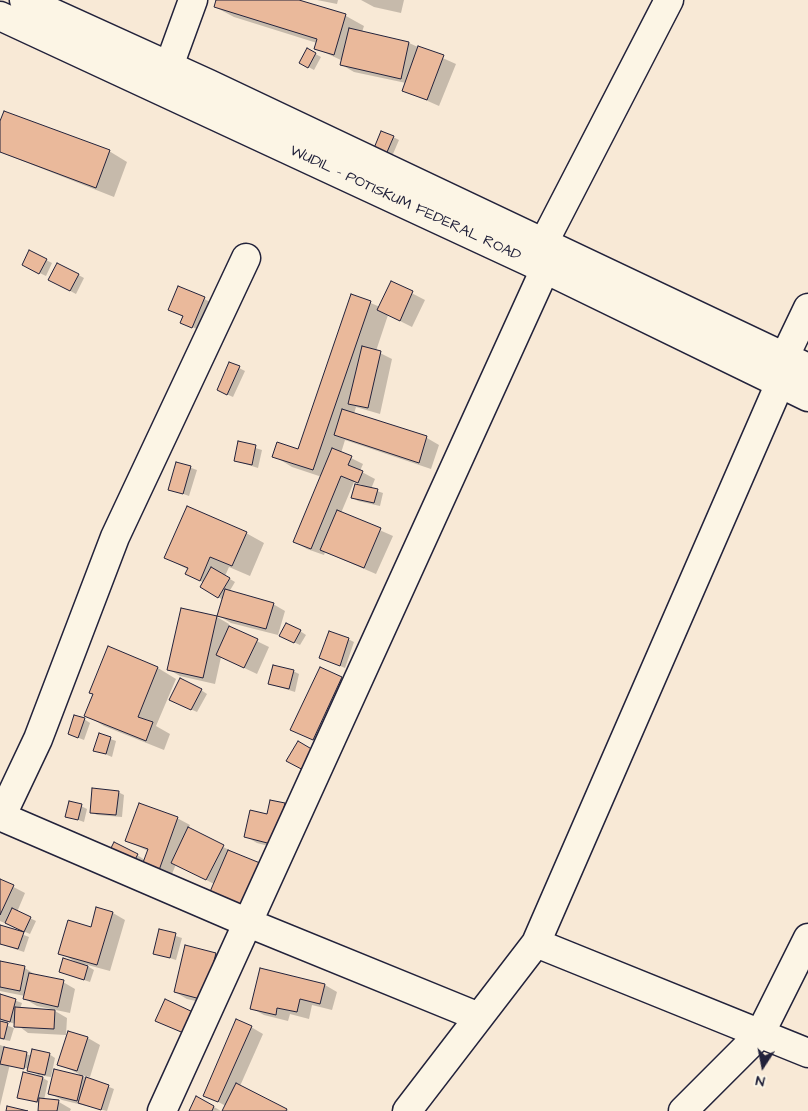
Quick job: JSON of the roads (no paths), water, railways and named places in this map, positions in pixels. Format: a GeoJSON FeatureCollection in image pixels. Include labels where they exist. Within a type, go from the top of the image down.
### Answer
{"type":"FeatureCollection","features":[{"type":"Feature","properties":{"kind":"street","name":"WUDIL - POTISKUM FEDERAL ROAD"},"geometry":{"type":"LineString","coordinates":[[24,0],[169,66],[797,362]]}},
{"type":"Feature","properties":{"kind":"street"},"geometry":{"type":"LineString","coordinates":[[169,66],[193,0]]}},
{"type":"Feature","properties":{"kind":"street"},"geometry":{"type":"LineString","coordinates":[[544,242],[669,0]]}},
{"type":"Feature","properties":{"kind":"street","name":"WUDIL - POTISKUM FEDERAL ROAD"},"geometry":{"type":"LineString","coordinates":[[0,16],[545,269],[808,397]]}},
{"type":"Feature","properties":{"kind":"street"},"geometry":{"type":"LineString","coordinates":[[246,258],[115,537],[38,739],[1,817],[246,922],[479,1017]]}},
{"type":"Feature","properties":{"kind":"street"},"geometry":{"type":"LineString","coordinates":[[162,1111],[246,922],[545,269]]}},
{"type":"Feature","properties":{"kind":"street"},"geometry":{"type":"LineString","coordinates":[[797,362],[808,308]]}},
{"type":"Feature","properties":{"kind":"street"},"geometry":{"type":"LineString","coordinates":[[407,1111],[536,943],[780,383]]}},
{"type":"Feature","properties":{"kind":"street"},"geometry":{"type":"LineString","coordinates":[[683,1111],[760,1034],[808,938]]}},
{"type":"Feature","properties":{"kind":"street"},"geometry":{"type":"LineString","coordinates":[[536,943],[808,1053]]}}]}
